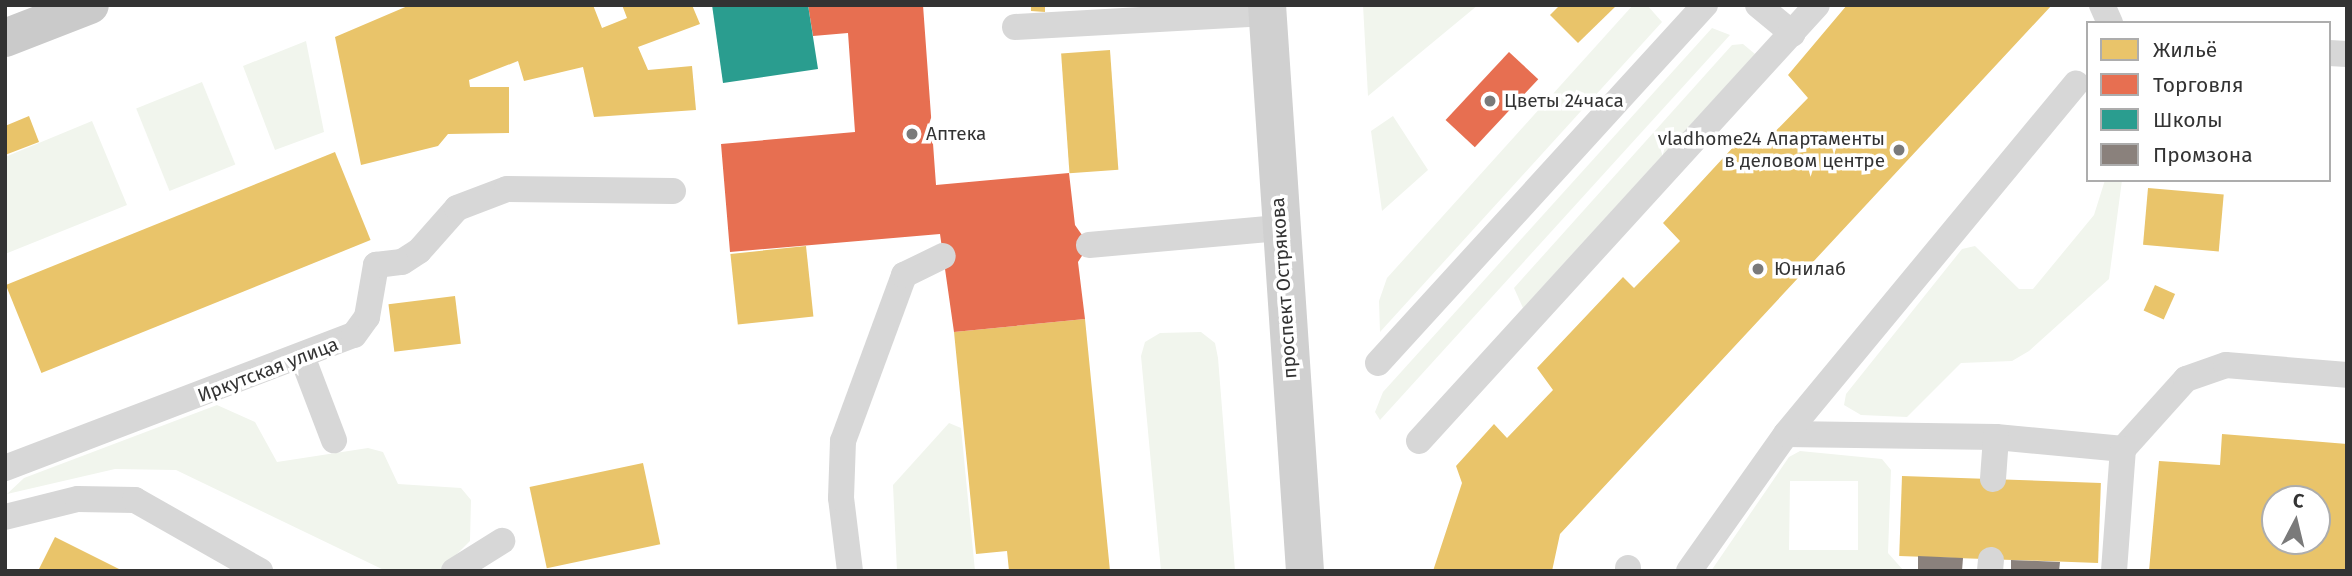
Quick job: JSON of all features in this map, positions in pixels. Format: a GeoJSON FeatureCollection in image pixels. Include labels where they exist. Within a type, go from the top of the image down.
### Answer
{"type":"FeatureCollection","features":[{"type":"Feature","properties":{"kind":"main road"},"geometry":{"type":"LineString","coordinates":[[5,38],[90,5]]}},
{"type":"Feature","properties":{"kind":"main road","name":"проспект Острякова"},"geometry":{"type":"LineString","coordinates":[[1267,9],[1305,571]]}},
{"type":"Feature","properties":{"kind":"lane"},"geometry":{"type":"LineString","coordinates":[[1378,363],[1705,5]]}},
{"type":"Feature","properties":{"kind":"lane"},"geometry":{"type":"LineString","coordinates":[[1758,5],[1793,34]]}},
{"type":"Feature","properties":{"kind":"lane"},"geometry":{"type":"LineString","coordinates":[[1419,441],[1818,5]]}},
{"type":"Feature","properties":{"kind":"lane"},"geometry":{"type":"LineString","coordinates":[[2102,5],[2109,21]]}},
{"type":"Feature","properties":{"kind":"lane"},"geometry":{"type":"LineString","coordinates":[[1015,27],[1267,9]]}},
{"type":"Feature","properties":{"kind":"lane"},"geometry":{"type":"LineString","coordinates":[[1689,571],[1786,434],[2076,84]]}},
{"type":"Feature","properties":{"kind":"lane","name":"Иркутская улица"},"geometry":{"type":"LineString","coordinates":[[5,468],[303,359],[354,335],[367,317],[376,265],[402,262],[419,251],[457,208],[507,189],[673,191]]}},
{"type":"Feature","properties":{"kind":"lane"},"geometry":{"type":"LineString","coordinates":[[1089,244],[1280,228]]}},
{"type":"Feature","properties":{"kind":"lane"},"geometry":{"type":"LineString","coordinates":[[850,571],[841,498],[843,441],[904,275],[943,256]]}},
{"type":"Feature","properties":{"kind":"lane"},"geometry":{"type":"LineString","coordinates":[[303,359],[334,440]]}},
{"type":"Feature","properties":{"kind":"lane"},"geometry":{"type":"LineString","coordinates":[[2114,571],[2123,449],[2186,379],[2226,365],[2347,375]]}},
{"type":"Feature","properties":{"kind":"lane"},"geometry":{"type":"LineString","coordinates":[[1786,434],[1996,437],[2123,449]]}},
{"type":"Feature","properties":{"kind":"lane"},"geometry":{"type":"LineString","coordinates":[[1993,479],[1996,437]]}},
{"type":"Feature","properties":{"kind":"lane"},"geometry":{"type":"LineString","coordinates":[[5,517],[78,499],[135,500],[260,571]]}},
{"type":"Feature","properties":{"kind":"lane"},"geometry":{"type":"LineString","coordinates":[[454,571],[502,541]]}},
{"type":"Feature","properties":{"kind":"shaded area"},"geometry":{"type":"Polygon","coordinates":[[[1363,5],[1478,5],[1368,96],[1363,5]]]}},
{"type":"Feature","properties":{"kind":"shaded area"},"geometry":{"type":"Polygon","coordinates":[[[1633,5],[1647,5],[1662,22],[1380,332],[1379,301],[1387,278],[1633,5]]]}},
{"type":"Feature","properties":{"kind":"shaded area"},"geometry":{"type":"Polygon","coordinates":[[[1712,28],[1730,35],[1380,420],[1375,412],[1383,392],[1712,28]]]}},
{"type":"Feature","properties":{"kind":"shaded area"},"geometry":{"type":"Polygon","coordinates":[[[306,41],[324,132],[275,150],[243,66],[306,41]]]}},
{"type":"Feature","properties":{"kind":"shaded area"},"geometry":{"type":"Polygon","coordinates":[[[1743,44],[1755,54],[1523,308],[1514,288],[1732,45],[1743,44]]]}},
{"type":"Feature","properties":{"kind":"shaded area"},"geometry":{"type":"Polygon","coordinates":[[[202,82],[235,165],[170,191],[136,109],[202,82]]]}},
{"type":"Feature","properties":{"kind":"shaded area"},"geometry":{"type":"Polygon","coordinates":[[[1393,116],[1428,170],[1382,211],[1371,131],[1393,116]]]}},
{"type":"Feature","properties":{"kind":"shaded area"},"geometry":{"type":"Polygon","coordinates":[[[92,121],[127,205],[5,254],[5,157],[92,121]]]}},
{"type":"Feature","properties":{"kind":"shaded area"},"geometry":{"type":"Polygon","coordinates":[[[2104,182],[2122,182],[2109,279],[2029,351],[2012,361],[1961,363],[1907,417],[1861,415],[1844,405],[1846,394],[1962,249],[1975,246],[2019,289],[2033,289],[2094,215],[2104,182]]]}},
{"type":"Feature","properties":{"kind":"shaded area"},"geometry":{"type":"Polygon","coordinates":[[[1201,332],[1215,343],[1218,358],[1235,571],[1161,571],[1141,356],[1145,342],[1160,333],[1201,332]]]}},
{"type":"Feature","properties":{"kind":"shaded area"},"geometry":{"type":"Polygon","coordinates":[[[217,405],[255,422],[277,462],[368,448],[383,452],[398,484],[461,488],[471,500],[470,541],[440,571],[386,571],[176,470],[115,469],[7,494],[24,478],[217,405]]]}},
{"type":"Feature","properties":{"kind":"shaded area"},"geometry":{"type":"Polygon","coordinates":[[[949,423],[961,428],[975,571],[897,571],[893,485],[949,423]]]}},
{"type":"Feature","properties":{"kind":"shaded area"},"geometry":{"type":"Polygon","coordinates":[[[1800,451],[1882,459],[1891,470],[1888,553],[1904,571],[1711,571],[1789,457],[1800,451]],[[1790,481],[1789,550],[1858,550],[1858,481],[1790,481]]]}},
{"type":"Feature","properties":{"kind":"building: Жильё"},"geometry":{"type":"Polygon","coordinates":[[[410,5],[593,5],[602,28],[627,18],[622,5],[692,5],[700,24],[638,47],[648,70],[692,66],[696,110],[594,117],[583,67],[524,81],[518,61],[469,80],[470,87],[509,87],[509,133],[448,134],[438,146],[361,165],[335,37],[410,5]]]}},
{"type":"Feature","properties":{"kind":"building: Жильё"},"geometry":{"type":"Polygon","coordinates":[[[1031,5],[1045,5],[1045,12],[1031,11],[1031,5]]]}},
{"type":"Feature","properties":{"kind":"building: Жильё"},"geometry":{"type":"Polygon","coordinates":[[[1560,5],[1617,5],[1578,43],[1550,15],[1560,5]]]}},
{"type":"Feature","properties":{"kind":"building: Жильё"},"geometry":{"type":"Polygon","coordinates":[[[1847,5],[2052,5],[1560,534],[1552,571],[1433,571],[1462,483],[1456,466],[1494,424],[1507,438],[1553,390],[1537,368],[1623,277],[1634,288],[1680,241],[1663,223],[1749,130],[1763,144],[1808,98],[1788,75],[1847,5]]]}},
{"type":"Feature","properties":{"kind":"building: Жильё"},"geometry":{"type":"Polygon","coordinates":[[[1110,50],[1118,170],[1069,173],[1061,53],[1110,50]]]}},
{"type":"Feature","properties":{"kind":"building: Жильё"},"geometry":{"type":"Polygon","coordinates":[[[29,116],[39,142],[5,155],[5,126],[29,116]]]}},
{"type":"Feature","properties":{"kind":"building: Жильё"},"geometry":{"type":"Polygon","coordinates":[[[335,152],[371,240],[41,373],[6,285],[335,152]]]}},
{"type":"Feature","properties":{"kind":"building: Жильё"},"geometry":{"type":"Polygon","coordinates":[[[2148,188],[2224,195],[2219,251],[2143,245],[2148,188]]]}},
{"type":"Feature","properties":{"kind":"building: Жильё"},"geometry":{"type":"Polygon","coordinates":[[[806,246],[813,317],[738,325],[730,254],[806,246]]]}},
{"type":"Feature","properties":{"kind":"building: Жильё"},"geometry":{"type":"Polygon","coordinates":[[[2155,285],[2175,294],[2164,320],[2144,311],[2155,285]]]}},
{"type":"Feature","properties":{"kind":"building: Жильё"},"geometry":{"type":"Polygon","coordinates":[[[455,296],[461,344],[394,352],[388,304],[455,296]]]}},
{"type":"Feature","properties":{"kind":"building: Жильё"},"geometry":{"type":"Polygon","coordinates":[[[1085,319],[1110,571],[1009,571],[1007,551],[976,554],[954,332],[1085,319]]]}},
{"type":"Feature","properties":{"kind":"building: Жильё"},"geometry":{"type":"Polygon","coordinates":[[[2222,434],[2347,444],[2347,571],[2149,571],[2159,461],[2220,465],[2222,434]]]}},
{"type":"Feature","properties":{"kind":"building: Жильё"},"geometry":{"type":"Polygon","coordinates":[[[643,463],[660,544],[547,568],[530,487],[643,463]]]}},
{"type":"Feature","properties":{"kind":"building: Жильё"},"geometry":{"type":"Polygon","coordinates":[[[1902,476],[2101,483],[2098,563],[1899,556],[1902,476]]]}},
{"type":"Feature","properties":{"kind":"building: Жильё"},"geometry":{"type":"Polygon","coordinates":[[[55,537],[123,571],[38,571],[55,537]]]}},
{"type":"Feature","properties":{"kind":"building: Торговля"},"geometry":{"type":"Polygon","coordinates":[[[808,5],[923,5],[936,185],[1069,173],[1075,225],[1089,245],[1078,262],[1085,319],[954,332],[940,234],[730,252],[721,144],[855,132],[848,33],[813,36],[808,5]]]}},
{"type":"Feature","properties":{"kind":"building: Торговля","name":"Цветы 24часа"},"geometry":{"type":"Polygon","coordinates":[[[1509,52],[1538,79],[1475,147],[1446,120],[1509,52]]]}},
{"type":"Feature","properties":{"kind":"building: Школы"},"geometry":{"type":"Polygon","coordinates":[[[712,5],[808,5],[818,69],[723,83],[712,5]]]}},
{"type":"Feature","properties":{"kind":"building: Промзона"},"geometry":{"type":"Polygon","coordinates":[[[1918,556],[1963,558],[1962,571],[1918,571],[1918,556]]]}},
{"type":"Feature","properties":{"kind":"building: Промзона"},"geometry":{"type":"Polygon","coordinates":[[[2011,560],[2060,562],[2059,571],[2011,571],[2011,560]]]}},
{"type":"Feature","properties":{"kind":"place","name":"Цветы 24часа"},"geometry":{"type":"Point","coordinates":[1490,101]}},
{"type":"Feature","properties":{"kind":"place","name":"Аптека"},"geometry":{"type":"Point","coordinates":[912,134]}},
{"type":"Feature","properties":{"kind":"place","name":"vladhome24 Апартаменты в деловом центре"},"geometry":{"type":"Point","coordinates":[1899,150]}},
{"type":"Feature","properties":{"kind":"place","name":"Юнилаб"},"geometry":{"type":"Point","coordinates":[1758,269]}}]}
